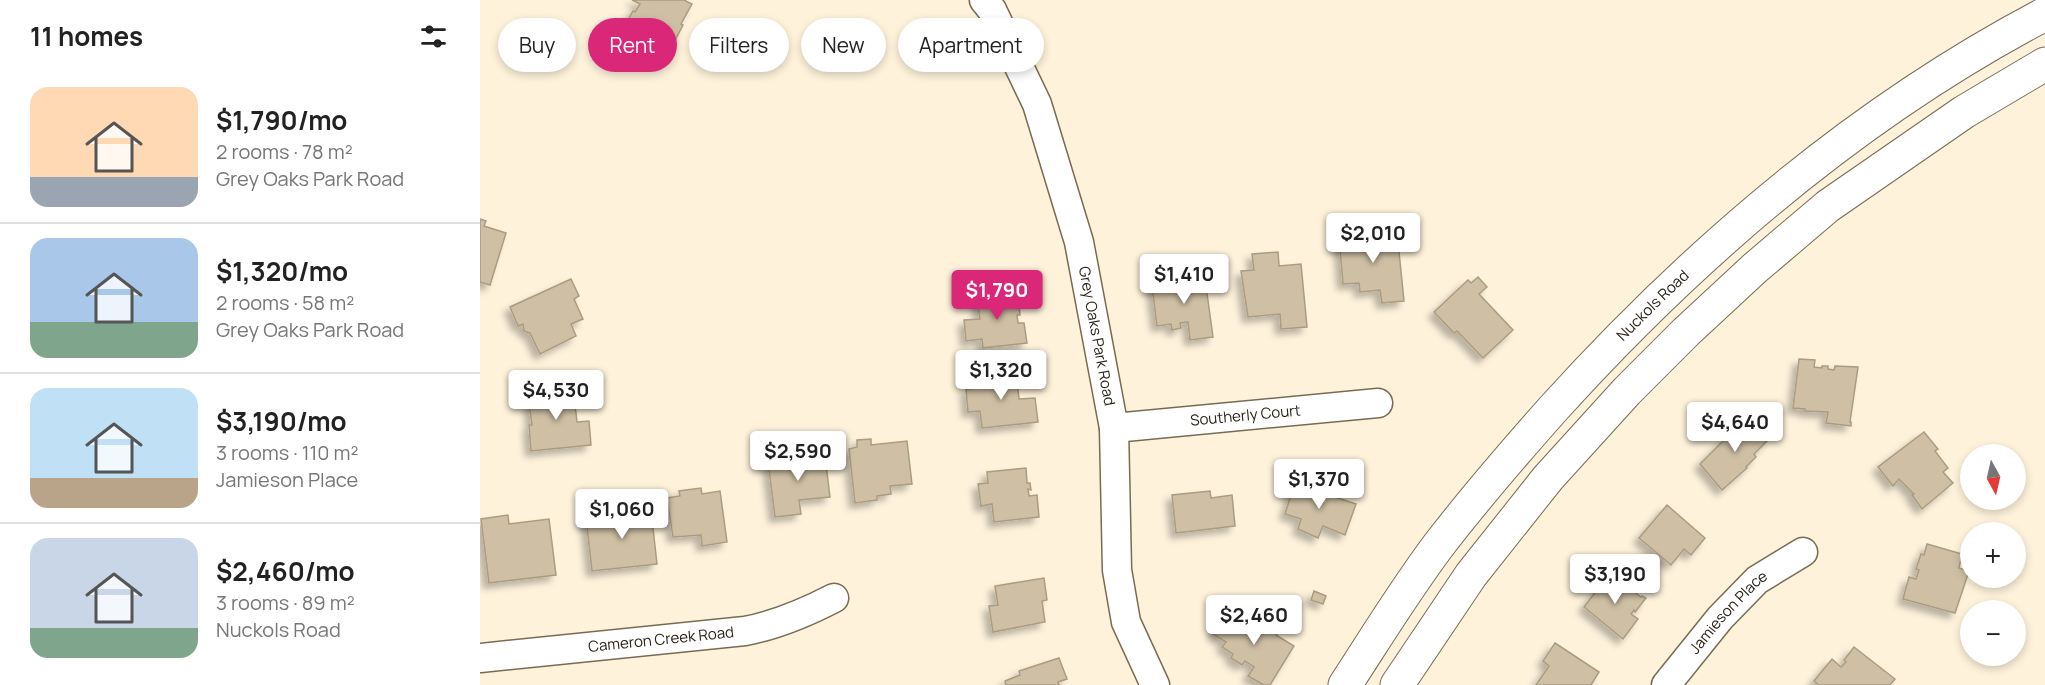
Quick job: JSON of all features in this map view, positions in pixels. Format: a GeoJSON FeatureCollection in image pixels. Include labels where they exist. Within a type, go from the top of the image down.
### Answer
{"type":"FeatureCollection","features":[{"type":"Feature","properties":{"kind":"main road","name":"Nuckols Road"},"geometry":{"type":"LineString","coordinates":[[1345,685],[1437,548],[1487,484],[1592,365],[1684,274],[1778,192],[1863,126],[1964,60],[2045,14]]}},
{"type":"Feature","properties":{"kind":"main road"},"geometry":{"type":"LineString","coordinates":[[1397,685],[1471,575],[1548,478],[1627,391],[1686,332],[1755,268],[1828,206],[1946,124],[2045,64]]}},
{"type":"Feature","properties":{"kind":"street","name":"Grey Oaks Park Road"},"geometry":{"type":"LineString","coordinates":[[994,3],[1037,104],[1078,242],[1114,428],[1117,570],[1126,622],[1155,685]]}},
{"type":"Feature","properties":{"kind":"street","name":"Southerly Court"},"geometry":{"type":"LineString","coordinates":[[1114,428],[1378,403]]}},
{"type":"Feature","properties":{"kind":"street","name":"Jamieson Place"},"geometry":{"type":"LineString","coordinates":[[1666,685],[1720,618],[1757,580],[1781,563],[1803,552]]}},
{"type":"Feature","properties":{"kind":"street","name":"Cameron Creek Road"},"geometry":{"type":"LineString","coordinates":[[480,658],[745,631],[771,626],[798,616],[834,598]]}},
{"type":"Feature","properties":{"kind":"building"},"geometry":{"type":"Polygon","coordinates":[[[632,0],[684,0],[692,4],[677,36],[677,18],[629,18],[640,4],[632,0]]]}},
{"type":"Feature","properties":{"kind":"building"},"geometry":{"type":"Polygon","coordinates":[[[480,219],[486,221],[484,226],[506,233],[490,285],[480,282],[480,219]]]}},
{"type":"Feature","properties":{"kind":"building"},"geometry":{"type":"Polygon","coordinates":[[[1397,232],[1404,301],[1382,303],[1380,290],[1360,292],[1359,283],[1343,284],[1339,237],[1397,232]]]}},
{"type":"Feature","properties":{"kind":"building"},"geometry":{"type":"Polygon","coordinates":[[[1278,252],[1279,266],[1301,264],[1307,327],[1281,329],[1280,314],[1248,317],[1241,271],[1254,270],[1252,254],[1278,252]]]}},
{"type":"Feature","properties":{"kind":"building"},"geometry":{"type":"Polygon","coordinates":[[[1187,272],[1189,281],[1205,279],[1213,337],[1190,340],[1188,322],[1180,323],[1181,328],[1172,330],[1171,324],[1157,326],[1152,286],[1171,283],[1170,274],[1187,272]]]}},
{"type":"Feature","properties":{"kind":"building"},"geometry":{"type":"Polygon","coordinates":[[[1478,277],[1487,287],[1479,294],[1513,330],[1483,358],[1457,331],[1454,333],[1434,312],[1468,280],[1471,283],[1478,277]]]}},
{"type":"Feature","properties":{"kind":"building"},"geometry":{"type":"Polygon","coordinates":[[[571,279],[579,296],[574,299],[583,319],[571,324],[576,336],[540,354],[530,333],[524,331],[523,324],[518,326],[510,307],[571,279]]]}},
{"type":"Feature","properties":{"kind":"building"},"geometry":{"type":"Polygon","coordinates":[[[1014,289],[1015,304],[1019,304],[1018,323],[1024,323],[1027,343],[983,348],[982,339],[966,341],[964,320],[980,319],[976,294],[1014,289]]]}},
{"type":"Feature","properties":{"kind":"building"},"geometry":{"type":"Polygon","coordinates":[[[1799,359],[1815,360],[1814,367],[1828,366],[1828,369],[1834,370],[1835,366],[1858,367],[1851,426],[1826,423],[1828,412],[1793,408],[1799,359]]]}},
{"type":"Feature","properties":{"kind":"building"},"geometry":{"type":"Polygon","coordinates":[[[1016,372],[1019,399],[1035,398],[1038,422],[982,428],[980,411],[968,412],[966,389],[977,388],[976,376],[1016,372]]]}},
{"type":"Feature","properties":{"kind":"building"},"geometry":{"type":"Polygon","coordinates":[[[573,386],[577,422],[589,421],[591,445],[531,451],[529,425],[532,425],[529,403],[533,402],[533,390],[573,386]]]}},
{"type":"Feature","properties":{"kind":"building"},"geometry":{"type":"Polygon","coordinates":[[[1748,416],[1770,438],[1754,454],[1756,457],[1747,468],[1722,490],[1700,464],[1748,416]]]}},
{"type":"Feature","properties":{"kind":"building"},"geometry":{"type":"Polygon","coordinates":[[[1924,432],[1938,449],[1935,451],[1948,468],[1943,472],[1953,483],[1922,509],[1912,495],[1914,494],[1899,479],[1893,486],[1878,467],[1924,432]]]}},
{"type":"Feature","properties":{"kind":"building"},"geometry":{"type":"Polygon","coordinates":[[[871,439],[871,445],[907,441],[912,484],[890,486],[891,494],[877,496],[877,500],[855,503],[849,449],[857,447],[857,440],[871,439]]]}},
{"type":"Feature","properties":{"kind":"building"},"geometry":{"type":"Polygon","coordinates":[[[811,449],[812,458],[825,456],[830,497],[799,500],[801,514],[775,517],[768,462],[791,459],[790,452],[811,449]]]}},
{"type":"Feature","properties":{"kind":"building"},"geometry":{"type":"Polygon","coordinates":[[[1026,468],[1027,483],[1030,483],[1031,490],[1028,489],[1029,496],[1037,495],[1039,517],[994,522],[992,504],[981,506],[978,484],[988,483],[987,472],[1026,468]]]}},
{"type":"Feature","properties":{"kind":"building"},"geometry":{"type":"Polygon","coordinates":[[[1295,482],[1309,487],[1310,484],[1333,492],[1332,496],[1356,504],[1345,535],[1323,526],[1318,538],[1298,529],[1301,519],[1285,514],[1295,482]]]}},
{"type":"Feature","properties":{"kind":"building"},"geometry":{"type":"Polygon","coordinates":[[[701,488],[702,494],[720,491],[727,542],[702,546],[701,535],[673,537],[667,498],[680,496],[679,491],[701,488]]]}},
{"type":"Feature","properties":{"kind":"building"},"geometry":{"type":"Polygon","coordinates":[[[1210,491],[1211,498],[1232,495],[1235,526],[1176,533],[1172,495],[1210,491]]]}},
{"type":"Feature","properties":{"kind":"building"},"geometry":{"type":"Polygon","coordinates":[[[1667,505],[1705,538],[1691,555],[1684,549],[1671,565],[1639,538],[1667,505]]]}},
{"type":"Feature","properties":{"kind":"building"},"geometry":{"type":"Polygon","coordinates":[[[651,510],[657,564],[592,571],[586,517],[651,510]]]}},
{"type":"Feature","properties":{"kind":"building"},"geometry":{"type":"Polygon","coordinates":[[[508,515],[509,524],[549,519],[556,575],[489,583],[481,519],[508,515]]]}},
{"type":"Feature","properties":{"kind":"building"},"geometry":{"type":"Polygon","coordinates":[[[1927,544],[1960,553],[1960,588],[1963,588],[1955,613],[1903,599],[1909,577],[1916,579],[1919,570],[1916,569],[1921,554],[1924,555],[1927,544]]]}},
{"type":"Feature","properties":{"kind":"building"},"geometry":{"type":"Polygon","coordinates":[[[1610,573],[1641,597],[1646,598],[1631,614],[1638,619],[1623,639],[1584,607],[1610,573]]]}},
{"type":"Feature","properties":{"kind":"building"},"geometry":{"type":"Polygon","coordinates":[[[1044,578],[1047,600],[1042,601],[1045,622],[993,632],[989,606],[998,605],[995,586],[1044,578]]]}},
{"type":"Feature","properties":{"kind":"building"},"geometry":{"type":"Polygon","coordinates":[[[1314,591],[1326,596],[1323,604],[1311,600],[1314,591]]]}},
{"type":"Feature","properties":{"kind":"building"},"geometry":{"type":"Polygon","coordinates":[[[1228,610],[1242,619],[1244,615],[1256,623],[1259,618],[1279,631],[1276,635],[1294,646],[1270,685],[1264,685],[1248,676],[1254,667],[1245,661],[1242,665],[1231,658],[1233,654],[1222,647],[1226,642],[1213,634],[1228,610]]]}},
{"type":"Feature","properties":{"kind":"building"},"geometry":{"type":"Polygon","coordinates":[[[1555,643],[1599,672],[1591,685],[1536,685],[1549,666],[1543,661],[1555,643]]]}},
{"type":"Feature","properties":{"kind":"building"},"geometry":{"type":"Polygon","coordinates":[[[1854,647],[1895,679],[1890,685],[1819,685],[1814,681],[1832,659],[1841,667],[1854,647]]]}},
{"type":"Feature","properties":{"kind":"building"},"geometry":{"type":"Polygon","coordinates":[[[1059,658],[1067,679],[1058,682],[1059,685],[1006,685],[1005,681],[1020,675],[1019,671],[1059,658]]]}}]}
